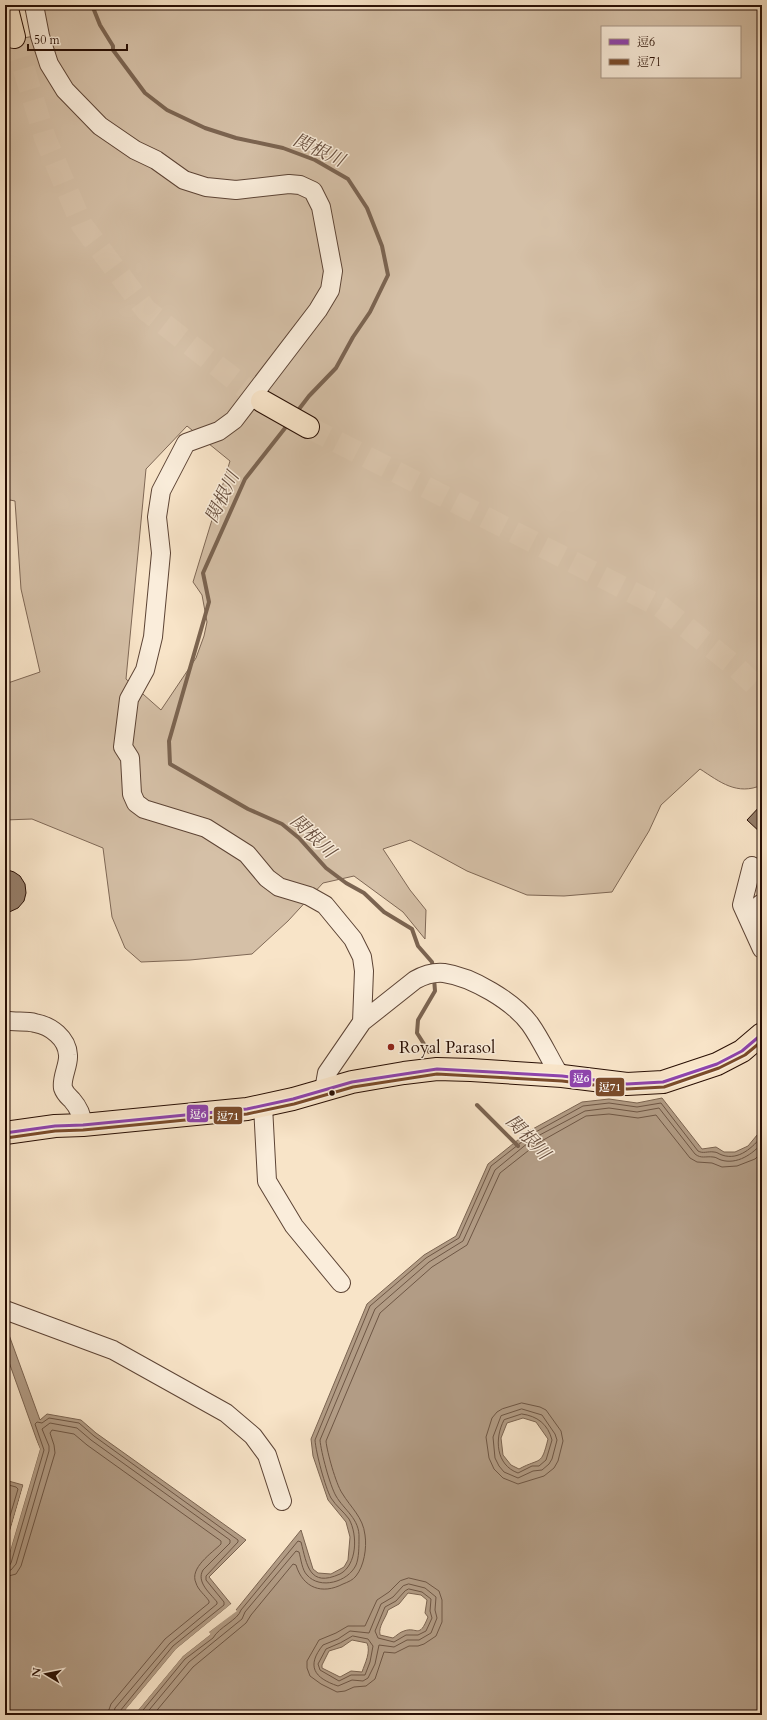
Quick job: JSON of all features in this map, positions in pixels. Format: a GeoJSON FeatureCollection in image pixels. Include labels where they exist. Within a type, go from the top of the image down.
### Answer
{"type":"FeatureCollection","features":[{"type":"Feature","properties":{"kind":"main road"},"geometry":{"type":"LineString","coordinates":[[6,5],[14,37]]}},
{"type":"Feature","properties":{"kind":"main road"},"geometry":{"type":"LineString","coordinates":[[262,401],[308,427]]}},
{"type":"Feature","properties":{"kind":"main road"},"geometry":{"type":"LineString","coordinates":[[5,1133],[55,1126],[83,1125],[226,1112],[263,1106],[324,1090],[404,1072],[437,1069],[562,1076],[627,1084],[663,1082],[717,1064],[742,1051],[762,1034]]}},
{"type":"Feature","properties":{"kind":"street"},"geometry":{"type":"LineString","coordinates":[[34,5],[40,36],[49,64],[65,90],[100,126],[135,150],[156,160],[184,180],[206,187],[236,190],[289,184],[300,185],[313,192],[321,207],[334,271],[330,290],[322,303],[234,420],[219,431],[186,444],[161,491],[157,517],[160,553],[153,637],[145,670],[129,699],[123,747],[130,758],[132,794],[136,803],[144,809],[206,828],[247,854],[267,878],[279,887],[309,896],[325,905],[353,939],[362,957],[364,971],[362,1022]]}},
{"type":"Feature","properties":{"kind":"street"},"geometry":{"type":"LineString","coordinates":[[752,866],[742,905],[762,949]]}},
{"type":"Feature","properties":{"kind":"street"},"geometry":{"type":"LineString","coordinates":[[747,915],[762,903]]}},
{"type":"Feature","properties":{"kind":"street"},"geometry":{"type":"LineString","coordinates":[[324,1090],[327,1073],[362,1022],[415,980],[424,975],[443,973],[470,980],[504,999],[529,1023],[556,1069],[562,1076]]}},
{"type":"Feature","properties":{"kind":"street"},"geometry":{"type":"LineString","coordinates":[[5,1020],[12,1022],[35,1022],[54,1030],[60,1038],[68,1054],[63,1086],[66,1094],[82,1114],[83,1125]]}},
{"type":"Feature","properties":{"kind":"street"},"geometry":{"type":"LineString","coordinates":[[263,1106],[268,1181],[294,1226],[342,1283]]}},
{"type":"Feature","properties":{"kind":"street"},"geometry":{"type":"LineString","coordinates":[[5,1310],[113,1350],[226,1413],[253,1436],[267,1455],[282,1501]]}},
{"type":"Feature","properties":{"kind":"shaded area"},"geometry":{"type":"Polygon","coordinates":[[[40,5],[762,5],[762,785],[745,789],[729,786],[700,769],[661,805],[649,831],[612,892],[564,896],[527,895],[467,871],[410,840],[383,849],[410,890],[426,910],[425,939],[403,912],[354,876],[323,883],[288,921],[252,954],[190,960],[141,962],[125,948],[112,917],[103,848],[32,819],[5,820],[5,684],[40,672],[21,589],[15,501],[5,499],[5,37],[6,41],[46,34],[40,5]],[[187,426],[146,469],[126,679],[161,710],[196,658],[204,636],[207,622],[202,595],[193,582],[230,461],[187,426]]]}},
{"type":"Feature","properties":{"kind":"water"},"geometry":{"type":"Polygon","coordinates":[[[662,1098],[702,1149],[716,1147],[724,1152],[735,1152],[748,1146],[762,1129],[762,1715],[134,1715],[183,1656],[211,1634],[209,1632],[236,1611],[301,1530],[313,1569],[318,1573],[331,1574],[344,1567],[348,1560],[350,1537],[346,1522],[328,1500],[313,1456],[311,1439],[367,1304],[424,1255],[456,1236],[488,1164],[529,1131],[582,1102],[609,1099],[637,1103],[662,1098]],[[523,1418],[507,1423],[501,1438],[503,1455],[511,1465],[519,1469],[542,1458],[548,1439],[536,1422],[523,1418]],[[408,1593],[399,1604],[388,1610],[381,1625],[380,1635],[393,1638],[404,1631],[418,1631],[425,1624],[428,1617],[425,1613],[427,1600],[421,1595],[408,1593]],[[352,1640],[342,1647],[329,1651],[322,1668],[340,1677],[351,1671],[362,1672],[368,1654],[367,1643],[352,1640]]]}},
{"type":"Feature","properties":{"kind":"water"},"geometry":{"type":"Polygon","coordinates":[[[5,1324],[40,1420],[47,1414],[81,1420],[96,1433],[246,1540],[209,1577],[231,1604],[176,1649],[121,1715],[5,1715],[5,1568],[40,1449],[5,1351],[5,1324]]]}},
{"type":"Feature","properties":{"kind":"water"},"geometry":{"type":"Polygon","coordinates":[[[5,1480],[23,1485],[5,1547],[5,1480]]]}},
{"type":"Feature","properties":{"kind":"pier"},"geometry":{"type":"Polygon","coordinates":[[[36,1440],[40,1449],[5,1568],[5,1561],[38,1449],[35,1443],[36,1440]]]}},
{"type":"Feature","properties":{"kind":"pier"},"geometry":{"type":"Polygon","coordinates":[[[24,1483],[25,1486],[7,1547],[5,1549],[24,1483]]]}},
{"type":"Feature","properties":{"kind":"pier"},"geometry":{"type":"Polygon","coordinates":[[[231,1604],[232,1606],[178,1650],[124,1715],[121,1715],[176,1649],[231,1604]]]}},
{"type":"Feature","properties":{"kind":"pier"},"geometry":{"type":"Polygon","coordinates":[[[234,1608],[237,1611],[209,1632],[211,1634],[183,1656],[134,1715],[132,1715],[181,1654],[208,1634],[208,1631],[234,1611],[234,1608]]]}},
{"type":"Feature","properties":{"kind":"building"},"geometry":{"type":"Polygon","coordinates":[[[762,804],[762,834],[747,820],[762,804]]]}},
{"type":"Feature","properties":{"kind":"building"},"geometry":{"type":"Polygon","coordinates":[[[5,869],[20,876],[25,884],[26,893],[24,901],[18,908],[5,914],[5,869]]]}},
{"type":"Feature","properties":{"kind":"waterway","name":"関根川"},"geometry":{"type":"LineString","coordinates":[[92,5],[100,25],[113,46],[113,50],[145,93],[167,110],[205,128],[236,138],[283,148],[315,160],[348,179],[367,208],[382,246],[388,275],[370,312],[353,337],[336,368],[309,396],[296,413]]}},
{"type":"Feature","properties":{"kind":"waterway","name":"関根川"},"geometry":{"type":"LineString","coordinates":[[289,423],[245,479],[203,573],[209,602],[169,741],[170,764],[248,809],[282,824],[299,838],[326,868],[346,883],[364,893],[384,912],[412,929],[418,946],[432,962],[433,969]]}},
{"type":"Feature","properties":{"kind":"waterway","name":"関根川"},"geometry":{"type":"LineString","coordinates":[[429,1052],[417,1033],[418,1020],[435,991],[434,978]]}},
{"type":"Feature","properties":{"kind":"waterway","name":"関根川"},"geometry":{"type":"LineString","coordinates":[[477,1105],[518,1146]]}},
{"type":"Feature","properties":{"kind":"tunnel"},"geometry":{"type":"LineString","coordinates":[[14,37],[45,138],[82,225],[146,310],[262,401]]}},
{"type":"Feature","properties":{"kind":"tunnel"},"geometry":{"type":"LineString","coordinates":[[308,427],[661,607],[736,667],[762,692]]}},
{"type":"Feature","properties":{"kind":"transit line","name":"逗6"},"geometry":{"type":"LineString","coordinates":[[5,1133],[55,1126],[83,1125],[247,1109],[293,1099],[352,1082],[437,1069],[562,1076],[627,1084],[663,1082],[717,1064],[742,1051],[762,1034]]}},
{"type":"Feature","properties":{"kind":"transit line","name":"逗71"},"geometry":{"type":"LineString","coordinates":[[6,1138],[55,1131],[83,1130],[247,1114],[294,1104],[353,1087],[437,1074],[562,1081],[627,1089],[664,1087],[719,1068],[745,1055],[762,1041]]}},
{"type":"Feature","properties":{"kind":"place","name":"Royal Parasol"},"geometry":{"type":"Point","coordinates":[391,1047]}}]}
